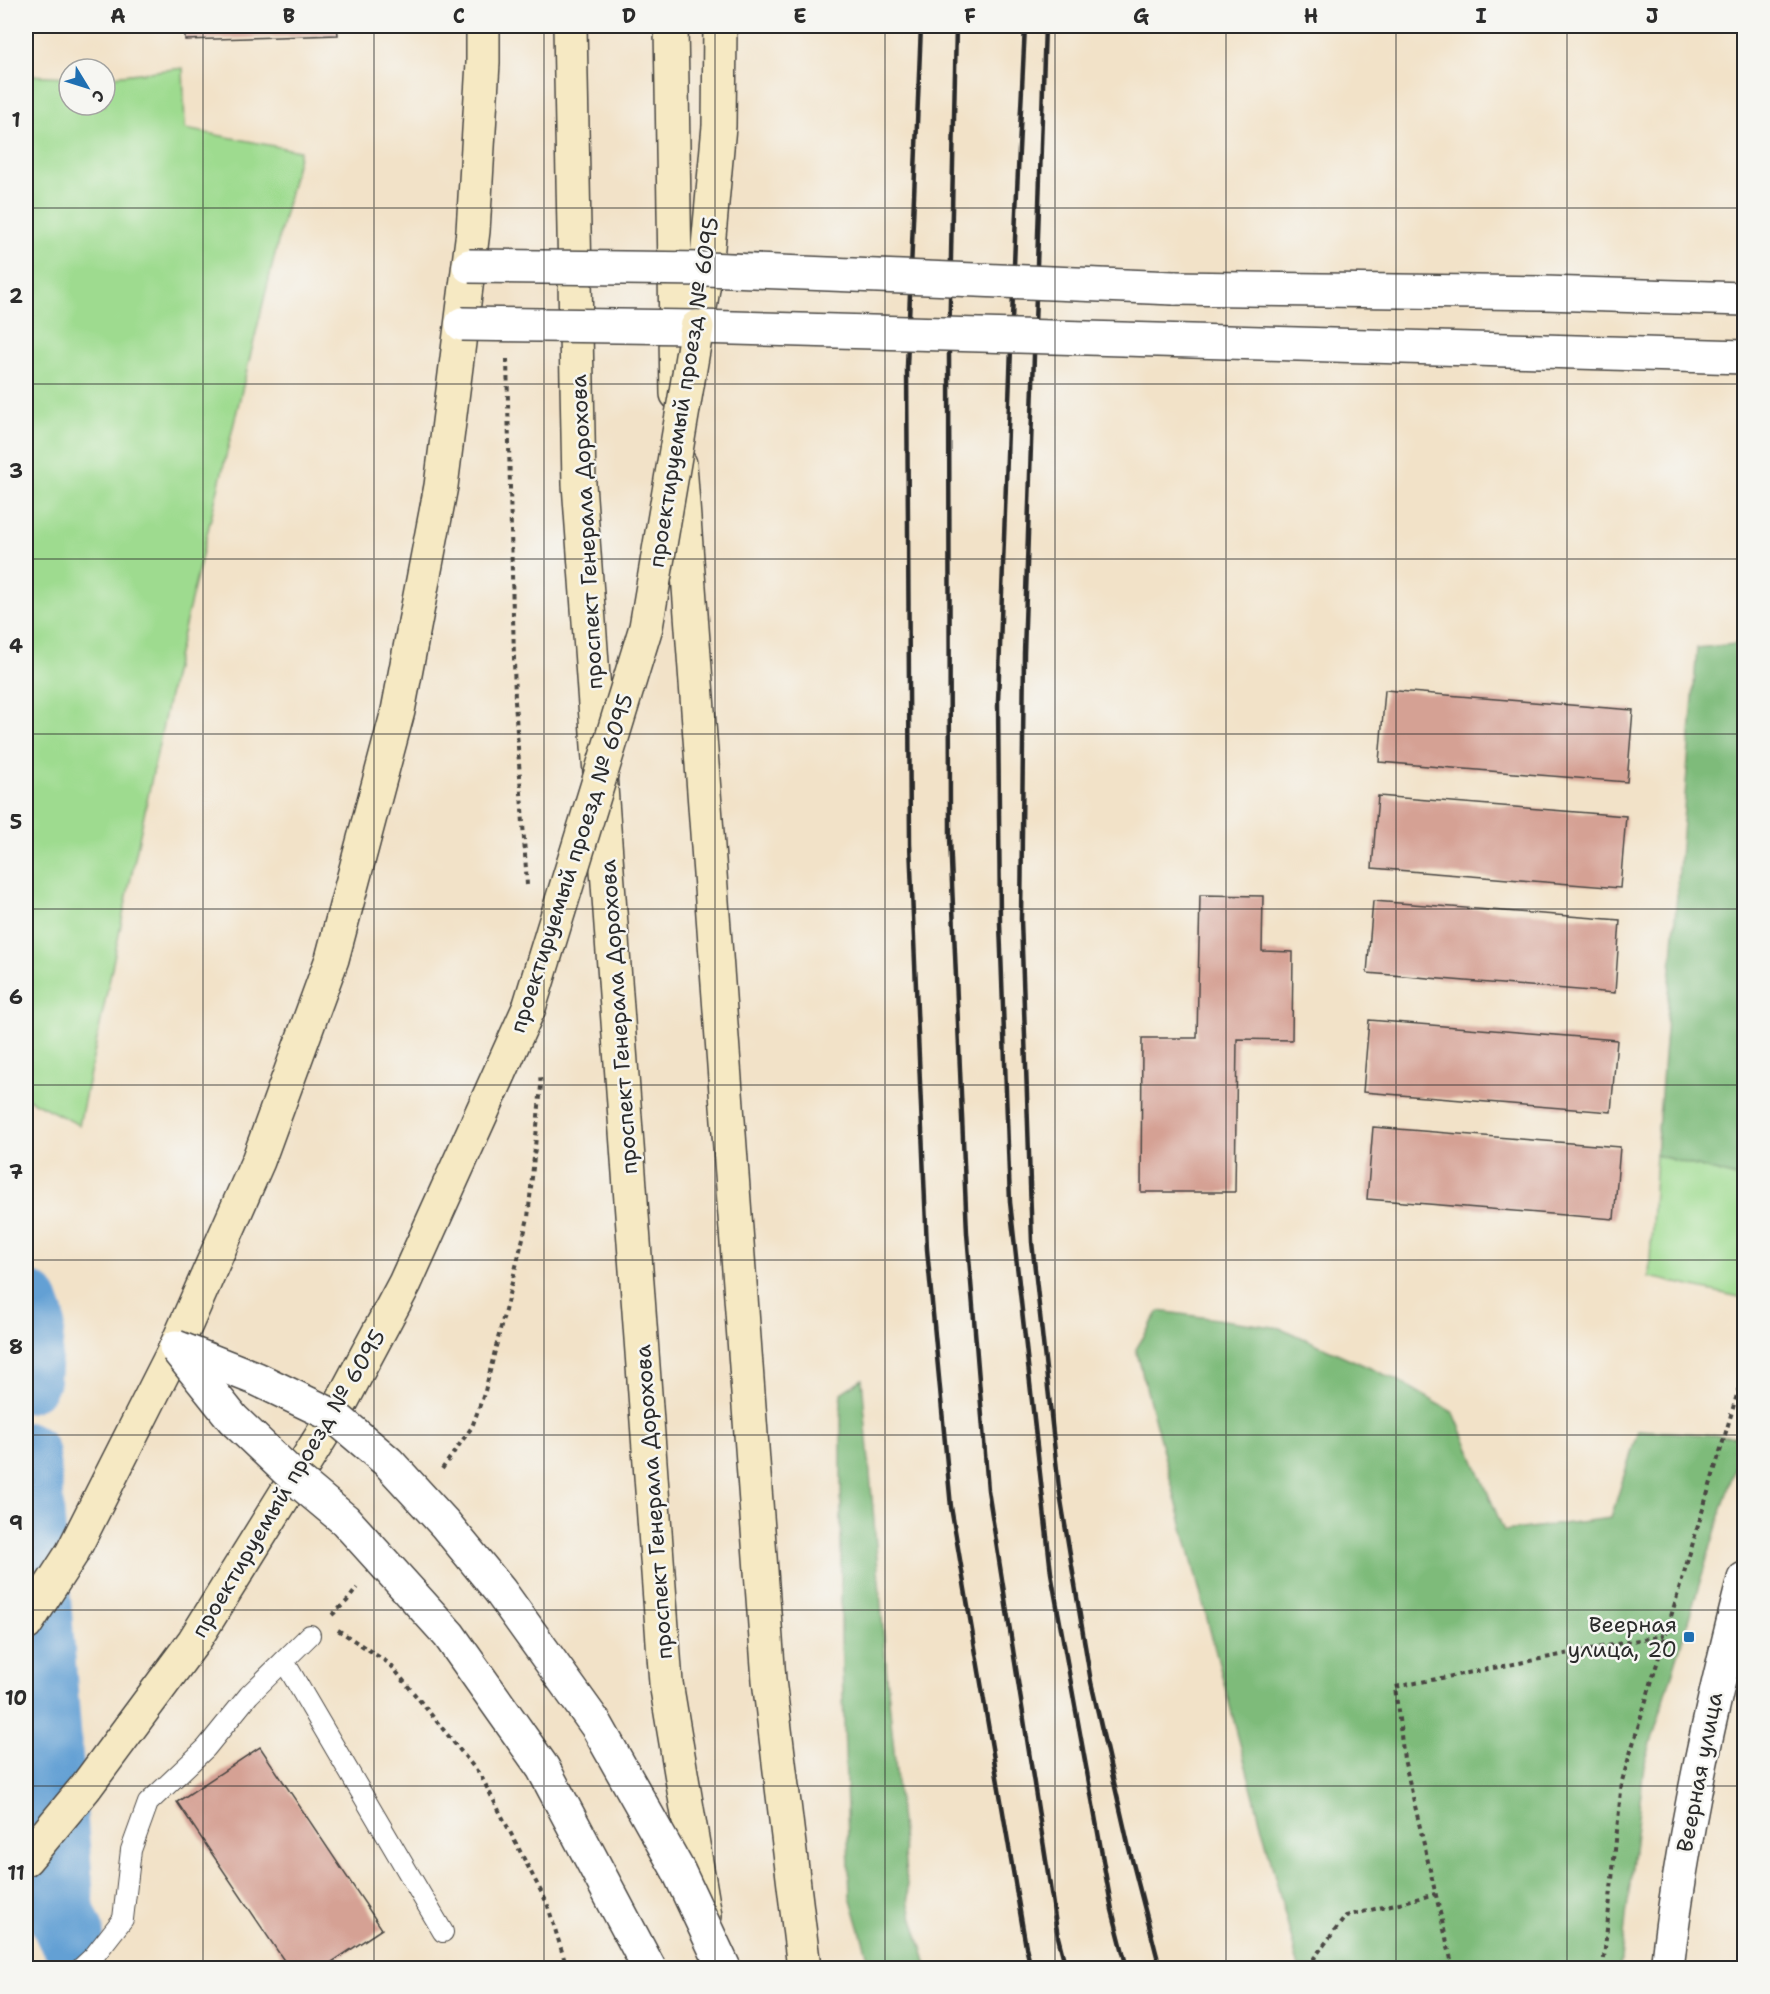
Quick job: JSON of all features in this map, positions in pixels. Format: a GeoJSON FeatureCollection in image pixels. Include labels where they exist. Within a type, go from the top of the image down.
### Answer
{"type":"FeatureCollection","features":[{"type":"Feature","properties":{"kind":"main road"},"geometry":{"type":"LineString","coordinates":[[26,1624],[72,1553],[176,1347],[258,1161],[332,959],[398,711],[441,486],[469,266],[481,97],[483,26]]}},
{"type":"Feature","properties":{"kind":"main road","name":"проспект Генерала Дорохова"},"geometry":{"type":"LineString","coordinates":[[570,26],[579,484],[664,1659],[714,1968]]}},
{"type":"Feature","properties":{"kind":"main road"},"geometry":{"type":"LineString","coordinates":[[671,26],[678,437],[769,1680],[804,1968]]}},
{"type":"Feature","properties":{"kind":"main road","name":"проектируемый проезд № 6095"},"geometry":{"type":"LineString","coordinates":[[26,1859],[85,1788],[194,1641],[334,1416],[405,1283],[529,1008],[646,627],[706,269],[719,126],[720,26]]}},
{"type":"Feature","properties":{"kind":"street"},"geometry":{"type":"LineString","coordinates":[[469,266],[706,269],[1174,288],[1544,293],[1744,299]]}},
{"type":"Feature","properties":{"kind":"street"},"geometry":{"type":"LineString","coordinates":[[462,324],[697,327],[1744,357]]}},
{"type":"Feature","properties":{"kind":"street"},"geometry":{"type":"LineString","coordinates":[[176,1347],[257,1379],[334,1416],[388,1462],[445,1524],[500,1591],[597,1726],[678,1870],[724,1968]]}},
{"type":"Feature","properties":{"kind":"street"},"geometry":{"type":"LineString","coordinates":[[176,1347],[233,1419],[296,1479],[345,1520],[449,1635],[543,1768],[649,1968]]}},
{"type":"Feature","properties":{"kind":"street","name":"Веерная улица"},"geometry":{"type":"LineString","coordinates":[[1667,1968],[1675,1896],[1692,1798],[1716,1686],[1744,1579]]}},
{"type":"Feature","properties":{"kind":"lane"},"geometry":{"type":"LineString","coordinates":[[81,1968],[94,1956],[123,1919],[131,1850],[148,1803],[206,1748],[249,1695],[310,1635]]}},
{"type":"Feature","properties":{"kind":"lane"},"geometry":{"type":"LineString","coordinates":[[284,1661],[443,1932]]}},
{"type":"Feature","properties":{"kind":"path"},"geometry":{"type":"LineString","coordinates":[[507,357],[515,701],[528,888]]}},
{"type":"Feature","properties":{"kind":"path"},"geometry":{"type":"LineString","coordinates":[[437,1476],[472,1427],[485,1391],[528,1218],[541,1086],[540,1074]]}},
{"type":"Feature","properties":{"kind":"path"},"geometry":{"type":"LineString","coordinates":[[1603,1968],[1622,1781],[1739,1388]]}},
{"type":"Feature","properties":{"kind":"path"},"geometry":{"type":"LineString","coordinates":[[310,1635],[347,1601],[361,1582]]}},
{"type":"Feature","properties":{"kind":"path"},"geometry":{"type":"LineString","coordinates":[[325,1621],[390,1664],[481,1776],[547,1903],[567,1968]]}},
{"type":"Feature","properties":{"kind":"path"},"geometry":{"type":"LineString","coordinates":[[1453,1968],[1404,1759],[1395,1687],[1664,1635]]}},
{"type":"Feature","properties":{"kind":"path"},"geometry":{"type":"LineString","coordinates":[[1319,1968],[1314,1958],[1346,1916],[1436,1894]]}},
{"type":"Feature","properties":{"kind":"green space"},"geometry":{"type":"Polygon","coordinates":[[[183,68],[185,129],[300,151],[177,658],[79,1125],[26,1098],[26,75],[57,76],[57,117],[117,117],[117,76],[183,68]]]}},
{"type":"Feature","properties":{"kind":"green space"},"geometry":{"type":"Polygon","coordinates":[[[1744,643],[1744,1179],[1656,1155],[1697,648],[1744,643]]]}},
{"type":"Feature","properties":{"kind":"green space"},"geometry":{"type":"Polygon","coordinates":[[[1656,1155],[1744,1179],[1744,1298],[1649,1277],[1656,1155]]]}},
{"type":"Feature","properties":{"kind":"green space"},"geometry":{"type":"Polygon","coordinates":[[[1159,1311],[1281,1328],[1399,1381],[1454,1413],[1504,1531],[1611,1518],[1638,1430],[1744,1437],[1644,1766],[1620,1968],[1299,1968],[1136,1349],[1159,1311]]]}},
{"type":"Feature","properties":{"kind":"green space"},"geometry":{"type":"Polygon","coordinates":[[[862,1379],[909,1905],[928,1968],[871,1968],[850,1896],[841,1637],[841,1393],[862,1379]]]}},
{"type":"Feature","properties":{"kind":"building"},"geometry":{"type":"Polygon","coordinates":[[[185,26],[337,26],[338,35],[185,40],[185,26]]]}},
{"type":"Feature","properties":{"kind":"building"},"geometry":{"type":"Polygon","coordinates":[[[1385,690],[1633,710],[1627,782],[1379,762],[1385,690]]]}},
{"type":"Feature","properties":{"kind":"building"},"geometry":{"type":"Polygon","coordinates":[[[1378,796],[1626,816],[1620,888],[1372,868],[1378,796]]]}},
{"type":"Feature","properties":{"kind":"building"},"geometry":{"type":"Polygon","coordinates":[[[1200,895],[1263,896],[1262,951],[1293,952],[1292,1040],[1237,1039],[1235,1192],[1141,1192],[1142,1038],[1197,1038],[1200,895]]]}},
{"type":"Feature","properties":{"kind":"building"},"geometry":{"type":"Polygon","coordinates":[[[1373,901],[1620,920],[1615,993],[1367,973],[1373,901]]]}},
{"type":"Feature","properties":{"kind":"building"},"geometry":{"type":"Polygon","coordinates":[[[1369,1020],[1617,1040],[1611,1112],[1363,1092],[1369,1020]]]}},
{"type":"Feature","properties":{"kind":"building"},"geometry":{"type":"Polygon","coordinates":[[[1373,1127],[1620,1147],[1614,1219],[1367,1199],[1373,1127]]]}},
{"type":"Feature","properties":{"kind":"building"},"geometry":{"type":"Polygon","coordinates":[[[260,1747],[382,1929],[323,1968],[289,1968],[177,1802],[260,1747]]]}},
{"type":"Feature","properties":{"kind":"waterway"},"geometry":{"type":"LineString","coordinates":[[26,1305],[31,1319],[26,1379]]}},
{"type":"Feature","properties":{"kind":"waterway"},"geometry":{"type":"LineString","coordinates":[[26,1456],[61,1913],[70,1933]]}},
{"type":"Feature","properties":{"kind":"railway"},"geometry":{"type":"LineString","coordinates":[[921,26],[907,367],[910,844],[927,1249],[951,1507],[1031,1968]]}},
{"type":"Feature","properties":{"kind":"railway"},"geometry":{"type":"LineString","coordinates":[[956,26],[949,348],[950,837],[967,1233],[988,1490],[1058,1937],[1066,1968]]}},
{"type":"Feature","properties":{"kind":"railway"},"geometry":{"type":"LineString","coordinates":[[1025,26],[998,701],[1000,923],[1010,1202],[1051,1573],[1112,1910],[1127,1968]]}},
{"type":"Feature","properties":{"kind":"railway"},"geometry":{"type":"LineString","coordinates":[[1045,26],[1024,654],[1021,919],[1032,1242],[1059,1488],[1091,1682],[1129,1848],[1160,1968]]}},
{"type":"Feature","properties":{"kind":"place","name":"Веерная улица, 20"},"geometry":{"type":"Point","coordinates":[1689,1637]}}]}
